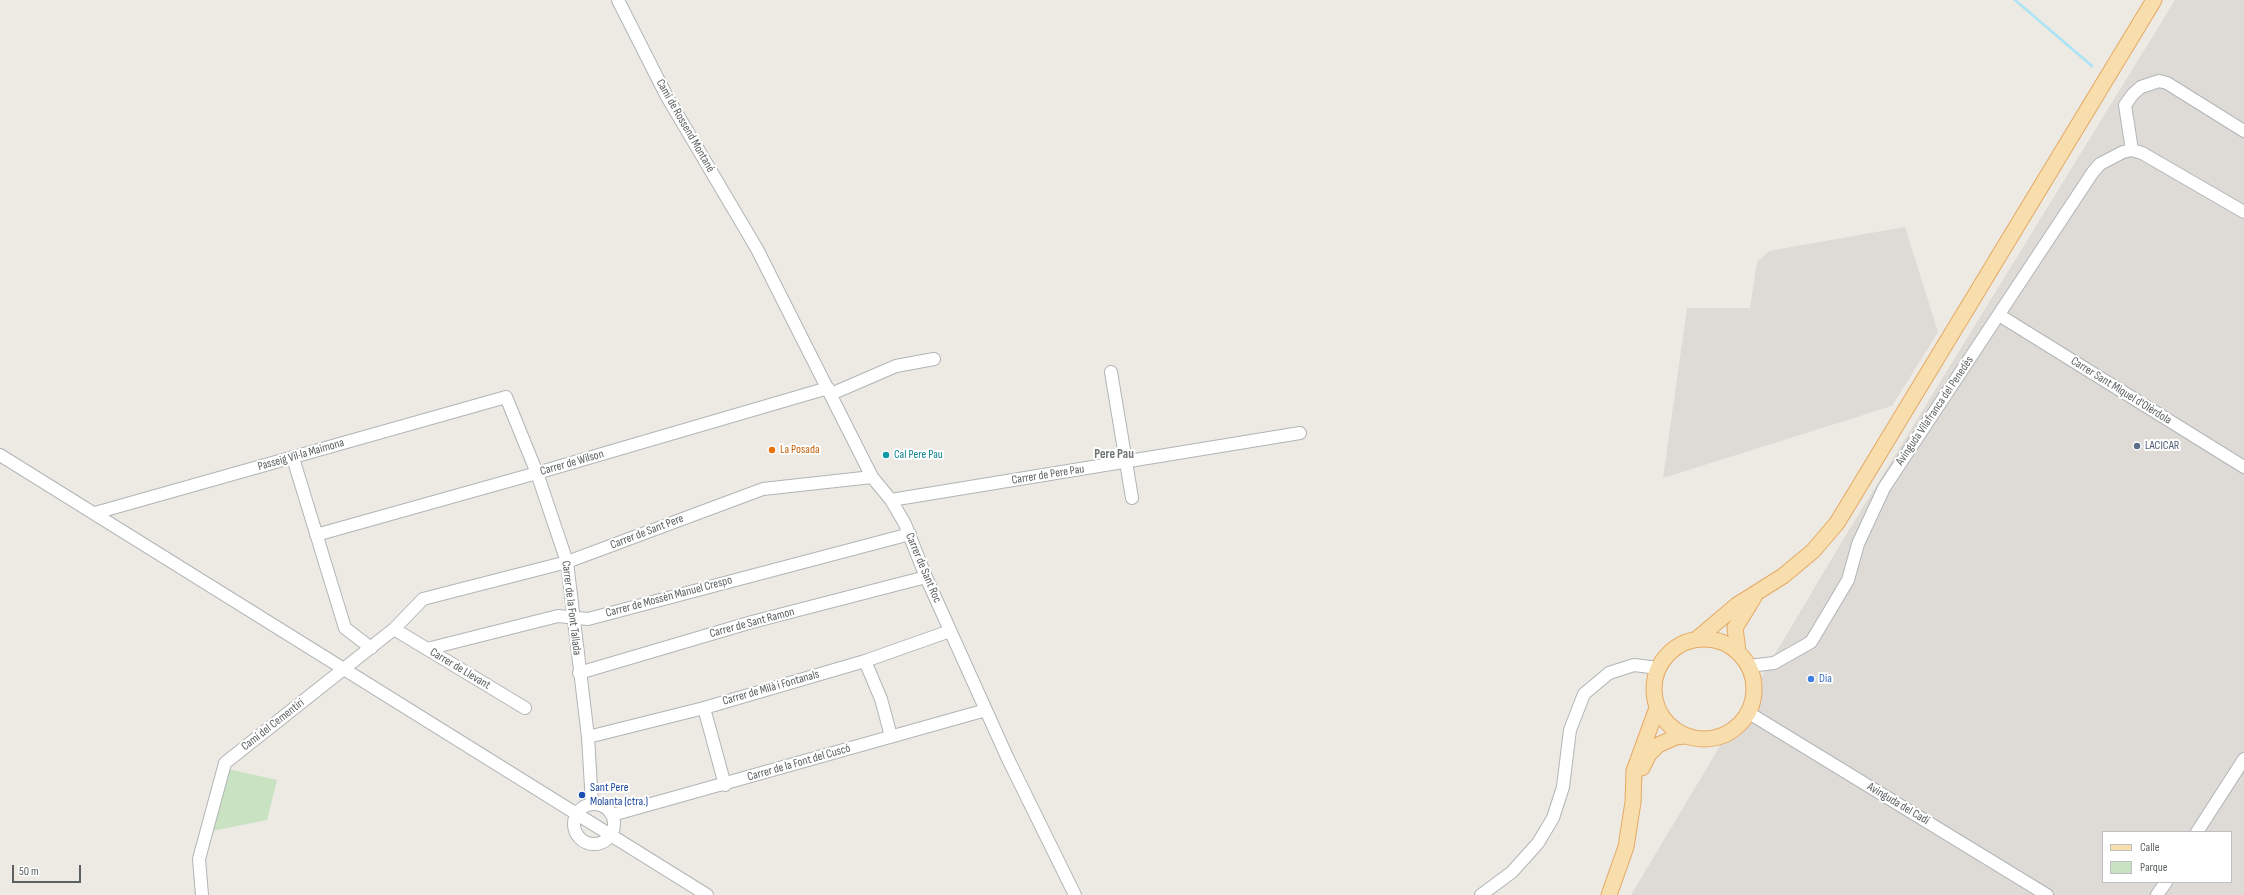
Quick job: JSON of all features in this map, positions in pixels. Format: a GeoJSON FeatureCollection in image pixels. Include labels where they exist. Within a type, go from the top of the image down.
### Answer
{"type":"FeatureCollection","features":[{"type":"Feature","properties":{"kind":"main road"},"geometry":{"type":"LineString","coordinates":[[1698,638],[1712,639],[1726,643],[1738,651],[1749,666],[1754,681],[1754,697],[1749,713],[1740,724],[1728,733],[1714,738],[1699,739],[1685,736],[1664,720],[1657,708],[1654,695],[1654,681],[1658,668],[1668,654],[1677,647],[1698,638],[1725,614],[1783,576],[1813,551],[1837,523],[2154,0]]}},
{"type":"Feature","properties":{"kind":"main road"},"geometry":{"type":"LineString","coordinates":[[1738,651],[1736,628],[1758,591]]}},
{"type":"Feature","properties":{"kind":"main road"},"geometry":{"type":"LineString","coordinates":[[1633,802],[1634,771],[1657,708]]}},
{"type":"Feature","properties":{"kind":"main road"},"geometry":{"type":"LineString","coordinates":[[1609,895],[1626,847],[1633,802],[1641,771],[1649,754],[1664,741],[1685,736]]}},
{"type":"Feature","properties":{"kind":"street","name":"Camí de Rossend Montané"},"geometry":{"type":"LineString","coordinates":[[618,0],[666,95],[757,249]]}},
{"type":"Feature","properties":{"kind":"street"},"geometry":{"type":"LineString","coordinates":[[2244,130],[2167,83],[2159,81],[2141,87],[2133,94],[2125,105],[2132,150],[2142,153],[2244,212]]}},
{"type":"Feature","properties":{"kind":"street","name":"Avinguda Vilafranca del Penedès"},"geometry":{"type":"LineString","coordinates":[[1749,666],[1774,663],[1811,642],[1848,580],[1858,544],[1884,488],[2093,172],[2111,157],[2132,150]]}},
{"type":"Feature","properties":{"kind":"street","name":"Carrer de Sant Roc"},"geometry":{"type":"LineString","coordinates":[[757,249],[872,477],[891,500],[910,534],[926,578],[950,631],[1074,895]]}},
{"type":"Feature","properties":{"kind":"street","name":"Carrer Sant Miquel d'Olèrdola"},"geometry":{"type":"LineString","coordinates":[[1999,315],[2244,467]]}},
{"type":"Feature","properties":{"kind":"street","name":"Carrer de Wilson"},"geometry":{"type":"LineString","coordinates":[[316,535],[829,391],[896,366],[934,358]]}},
{"type":"Feature","properties":{"kind":"street"},"geometry":{"type":"LineString","coordinates":[[1111,372],[1132,498]]}},
{"type":"Feature","properties":{"kind":"street","name":"Carrer de la Font Tallada"},"geometry":{"type":"LineString","coordinates":[[506,397],[536,473],[567,562],[572,618],[588,737],[592,804]]}},
{"type":"Feature","properties":{"kind":"street","name":"Passeig Vil·la Maimona"},"geometry":{"type":"LineString","coordinates":[[95,513],[506,397]]}},
{"type":"Feature","properties":{"kind":"street","name":"Carrer de Pere Pau"},"geometry":{"type":"LineString","coordinates":[[891,500],[1125,463],[1300,433]]}},
{"type":"Feature","properties":{"kind":"street"},"geometry":{"type":"LineString","coordinates":[[0,454],[707,895]]}},
{"type":"Feature","properties":{"kind":"street"},"geometry":{"type":"LineString","coordinates":[[292,458],[345,628],[371,648]]}},
{"type":"Feature","properties":{"kind":"street","name":"Carrer de Sant Pere"},"geometry":{"type":"LineString","coordinates":[[423,599],[567,562],[763,489],[872,477]]}},
{"type":"Feature","properties":{"kind":"street","name":"Carrer de Mossèn Manuel Crespo"},"geometry":{"type":"LineString","coordinates":[[427,649],[558,616],[588,619],[910,534]]}},
{"type":"Feature","properties":{"kind":"street","name":"Carrer de Sant Ramon"},"geometry":{"type":"LineString","coordinates":[[579,673],[752,622],[926,578]]}},
{"type":"Feature","properties":{"kind":"street","name":"Camí del Cementiri"},"geometry":{"type":"LineString","coordinates":[[202,895],[199,859],[225,763],[394,629],[423,599]]}},
{"type":"Feature","properties":{"kind":"street","name":"Carrer de Llevant"},"geometry":{"type":"LineString","coordinates":[[394,629],[525,708]]}},
{"type":"Feature","properties":{"kind":"street","name":"Carrer de Milà i Fontanals"},"geometry":{"type":"LineString","coordinates":[[588,737],[704,708],[865,661],[950,631]]}},
{"type":"Feature","properties":{"kind":"street"},"geometry":{"type":"LineString","coordinates":[[865,661],[881,699],[891,736]]}},
{"type":"Feature","properties":{"kind":"street"},"geometry":{"type":"LineString","coordinates":[[1481,895],[1512,872],[1538,843],[1553,818],[1563,787],[1570,730],[1584,694],[1609,673],[1634,665],[1658,668]]}},
{"type":"Feature","properties":{"kind":"street"},"geometry":{"type":"LineString","coordinates":[[704,708],[725,785]]}},
{"type":"Feature","properties":{"kind":"street","name":"Carrer de la Font del Cuscó"},"geometry":{"type":"LineString","coordinates":[[612,815],[725,785],[891,736],[986,710]]}},
{"type":"Feature","properties":{"kind":"street","name":"Avinguda del Cadí"},"geometry":{"type":"LineString","coordinates":[[1749,713],[2048,895]]}},
{"type":"Feature","properties":{"kind":"street"},"geometry":{"type":"LineString","coordinates":[[2199,831],[2244,759]]}},
{"type":"Feature","properties":{"kind":"street"},"geometry":{"type":"LineString","coordinates":[[592,804],[604,806],[612,815],[614,825],[611,835],[607,840],[593,844],[581,839],[574,827],[577,814],[586,806],[592,804]]}},
{"type":"Feature","properties":{"kind":"street"},"geometry":{"type":"LineString","coordinates":[[2157,895],[2165,883]]}},
{"type":"Feature","properties":{"kind":"shaded area"},"geometry":{"type":"Polygon","coordinates":[[[2175,0],[2244,0],[2244,895],[1631,895],[1849,530],[2175,0]]]}},
{"type":"Feature","properties":{"kind":"shaded area"},"geometry":{"type":"Polygon","coordinates":[[[1905,227],[1938,332],[1892,406],[1663,478],[1687,308],[1750,308],[1757,262],[1769,251],[1905,227]]]}},
{"type":"Feature","properties":{"kind":"green space"},"geometry":{"type":"Polygon","coordinates":[[[228,769],[277,780],[267,820],[212,831],[228,769]]]}},
{"type":"Feature","properties":{"kind":"waterway"},"geometry":{"type":"LineString","coordinates":[[2015,0],[2092,66]]}},
{"type":"Feature","properties":{"kind":"place","name":"LACICAR"},"geometry":{"type":"Point","coordinates":[2137,446]}},
{"type":"Feature","properties":{"kind":"place","name":"La Posada"},"geometry":{"type":"Point","coordinates":[772,450]}},
{"type":"Feature","properties":{"kind":"place","name":"Cal Pere Pau"},"geometry":{"type":"Point","coordinates":[886,455]}},
{"type":"Feature","properties":{"kind":"place","name":"Dia"},"geometry":{"type":"Point","coordinates":[1811,679]}},
{"type":"Feature","properties":{"kind":"place","name":"Sant Pere Molanta (ctra.)"},"geometry":{"type":"Point","coordinates":[582,795]}},
{"type":"Feature","properties":{"kind":"district","name":"Pere Pau"},"geometry":{"type":"Point","coordinates":[1114,455]}}]}
